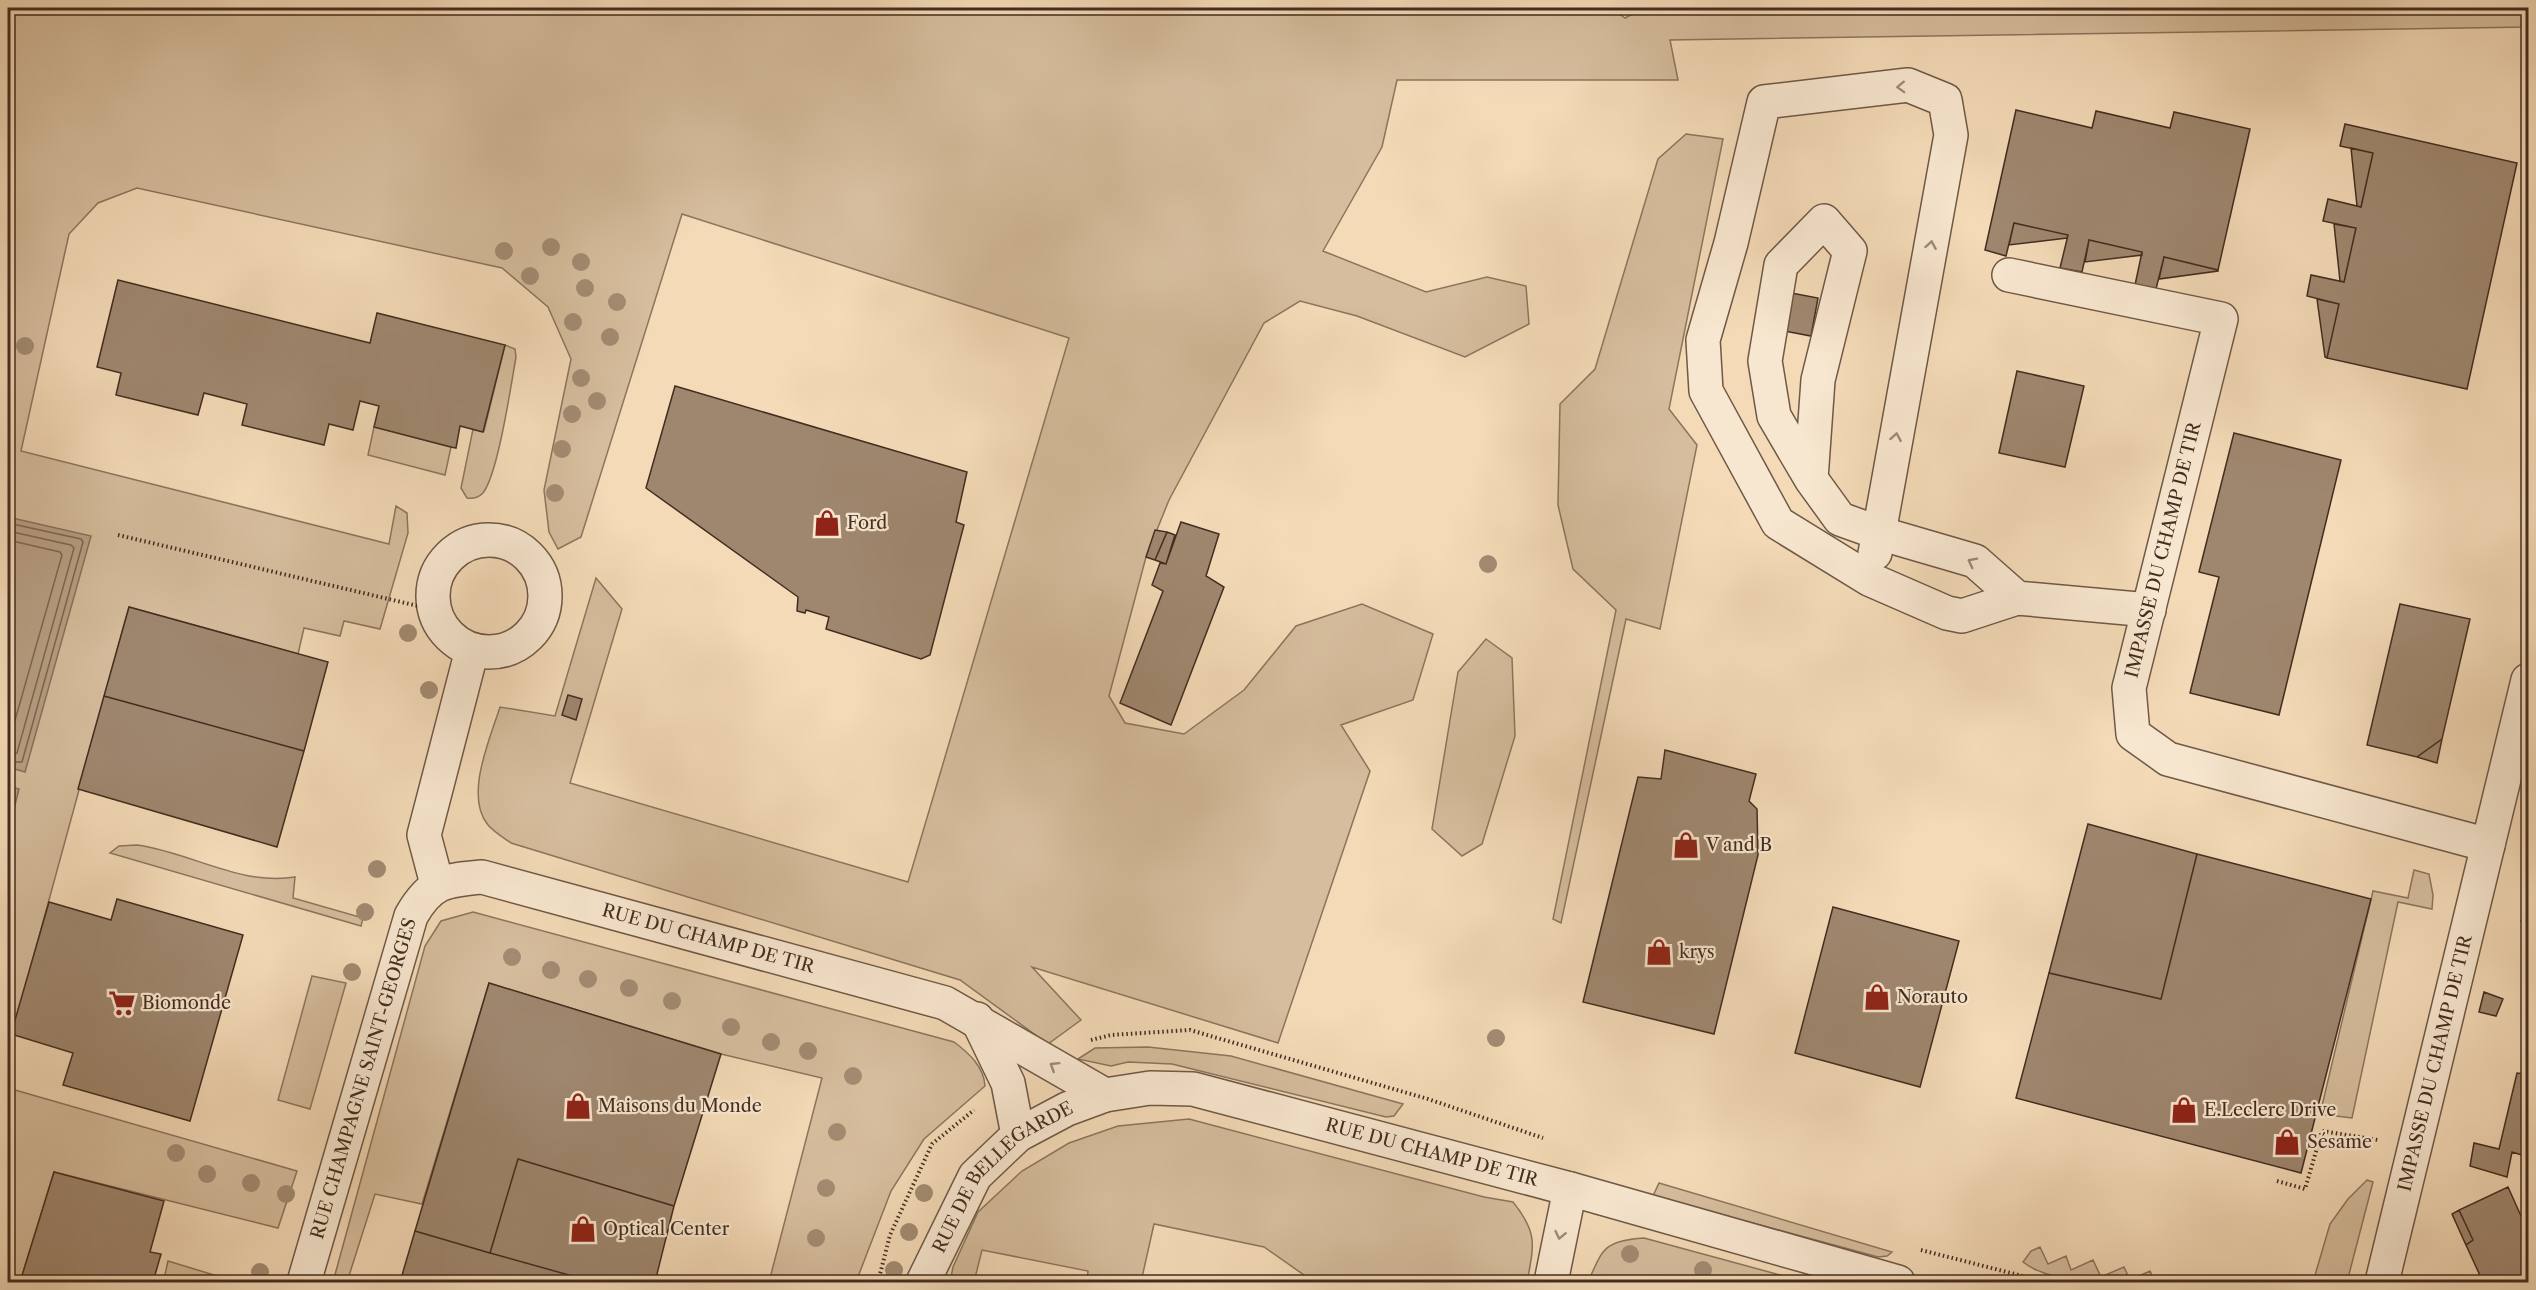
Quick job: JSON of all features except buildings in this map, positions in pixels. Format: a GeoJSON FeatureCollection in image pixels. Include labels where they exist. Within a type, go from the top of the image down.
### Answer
{"type":"FeatureCollection","features":[{"type":"Feature","properties":{"kind":"street"},"geometry":{"type":"LineString","coordinates":[[1869,579],[1951,135],[1946,100],[1908,85],[1764,102],[1731,243],[1703,340],[1706,391],[1778,522],[1869,579],[1947,613],[1962,616],[2017,598],[2149,610]]}},
{"type":"Feature","properties":{"kind":"street"},"geometry":{"type":"LineString","coordinates":[[1811,479],[1818,380],[1850,250],[1824,221],[1780,265],[1765,361],[1774,416],[1811,479],[1840,519],[1975,561],[2017,598]]}},
{"type":"Feature","properties":{"kind":"street","name":"IMPASSE DU CHAMP DE TIR"},"geometry":{"type":"LineString","coordinates":[[2009,275],[2221,319],[2129,688],[2133,734],[2168,759],[2488,845]]}},
{"type":"Feature","properties":{"kind":"street"},"geometry":{"type":"LineString","coordinates":[[493,540],[509,543],[524,551],[535,563],[543,578],[546,595],[543,613],[535,629],[522,642],[507,650],[489,653],[472,650],[455,641],[442,627],[435,610],[433,591],[438,573],[448,558],[463,546],[477,541],[493,540]]}},
{"type":"Feature","properties":{"kind":"street"},"geometry":{"type":"LineString","coordinates":[[436,884],[424,835],[472,650]]}},
{"type":"Feature","properties":{"kind":"street","name":"IMPASSE DU CHAMP DE TIR"},"geometry":{"type":"LineString","coordinates":[[2382,1282],[2488,845],[2521,739],[2529,680]]}},
{"type":"Feature","properties":{"kind":"street","name":"RUE DU CHAMP DE TIR"},"geometry":{"type":"LineString","coordinates":[[436,884],[482,878],[945,1003],[977,1019],[1105,1095],[1150,1088],[1193,1089],[1570,1188],[1898,1282]]}},
{"type":"Feature","properties":{"kind":"street","name":"RUE CHAMPAGNE SAINT-GEORGES"},"geometry":{"type":"LineString","coordinates":[[304,1282],[411,916],[420,899],[436,884]]}},
{"type":"Feature","properties":{"kind":"street"},"geometry":{"type":"LineString","coordinates":[[977,1019],[1008,1083],[1018,1135]]}},
{"type":"Feature","properties":{"kind":"street","name":"RUE DE BELLEGARDE"},"geometry":{"type":"LineString","coordinates":[[923,1282],[975,1176],[1018,1135],[1067,1109],[1105,1095]]}},
{"type":"Feature","properties":{"kind":"street"},"geometry":{"type":"LineString","coordinates":[[1551,1282],[1570,1188]]}},
{"type":"Feature","properties":{"kind":"path"},"geometry":{"type":"LineString","coordinates":[[118,535],[435,610]]}},
{"type":"Feature","properties":{"kind":"path"},"geometry":{"type":"LineString","coordinates":[[2277,1181],[2305,1189],[2322,1131],[2348,1135]]}},
{"type":"Feature","properties":{"kind":"shaded area"},"geometry":{"type":"Polygon","coordinates":[[[706,8],[1611,8],[1625,18],[1644,8],[2528,8],[2528,27],[1670,40],[1678,80],[1397,80],[1382,147],[1323,251],[1426,292],[1487,277],[1526,286],[1529,324],[1465,357],[1357,316],[1300,301],[1264,323],[1169,500],[1146,557],[1109,696],[1125,723],[1184,734],[1244,690],[1296,626],[1362,604],[1433,634],[1413,700],[1341,725],[1370,771],[1278,1043],[1032,967],[1081,1020],[1048,1044],[960,980],[511,843],[490,828],[481,813],[478,799],[481,767],[500,707],[555,716],[596,578],[622,609],[570,783],[908,882],[1069,338],[682,214],[581,537],[558,549],[549,532],[544,490],[571,359],[548,307],[502,268],[137,188],[98,203],[69,234],[21,451],[389,544],[396,506],[407,513],[408,533],[380,629],[344,621],[340,636],[304,628],[298,654],[129,607],[8,1050],[8,11],[183,14],[706,8]]]}},
{"type":"Feature","properties":{"kind":"shaded area"},"geometry":{"type":"Polygon","coordinates":[[[1686,134],[1723,139],[1669,409],[1697,445],[1660,629],[1626,619],[1561,923],[1553,919],[1616,610],[1573,569],[1558,505],[1560,404],[1595,369],[1658,159],[1686,134]]]}},
{"type":"Feature","properties":{"kind":"shaded area"},"geometry":{"type":"Polygon","coordinates":[[[505,345],[515,349],[516,357],[499,449],[489,483],[483,493],[480,496],[467,498],[461,488],[473,429],[484,431],[505,345]]]}},
{"type":"Feature","properties":{"kind":"shaded area"},"geometry":{"type":"Polygon","coordinates":[[[374,427],[451,447],[445,475],[368,455],[374,427]]]}},
{"type":"Feature","properties":{"kind":"shaded area"},"geometry":{"type":"Polygon","coordinates":[[[1486,639],[1512,658],[1515,736],[1482,844],[1462,856],[1432,829],[1458,672],[1486,639]]]}},
{"type":"Feature","properties":{"kind":"shaded area"},"geometry":{"type":"Polygon","coordinates":[[[137,845],[176,854],[235,873],[255,877],[295,877],[293,898],[363,918],[361,926],[110,853],[119,846],[137,845]]]}},
{"type":"Feature","properties":{"kind":"shaded area"},"geometry":{"type":"Polygon","coordinates":[[[2414,870],[2429,874],[2433,895],[2432,909],[2398,902],[2352,1118],[2320,1114],[2373,891],[2408,898],[2414,870]]]}},
{"type":"Feature","properties":{"kind":"shaded area"},"geometry":{"type":"Polygon","coordinates":[[[473,912],[954,1042],[975,1061],[982,1073],[985,1086],[924,1139],[891,1191],[856,1282],[769,1282],[822,1078],[721,1054],[489,983],[422,1204],[375,1194],[347,1282],[333,1282],[425,946],[441,921],[473,912]]]}},
{"type":"Feature","properties":{"kind":"shaded area"},"geometry":{"type":"Polygon","coordinates":[[[312,976],[346,983],[310,1109],[278,1100],[312,976]]]}},
{"type":"Feature","properties":{"kind":"shaded area"},"geometry":{"type":"Polygon","coordinates":[[[1148,1047],[1231,1056],[1403,1104],[1394,1116],[1386,1117],[1172,1064],[1128,1062],[1111,1066],[1078,1059],[1095,1048],[1148,1047]]]}},
{"type":"Feature","properties":{"kind":"shaded area"},"geometry":{"type":"Polygon","coordinates":[[[8,1088],[297,1171],[278,1228],[54,1172],[20,1282],[8,1282],[8,1088]]]}},
{"type":"Feature","properties":{"kind":"shaded area"},"geometry":{"type":"Polygon","coordinates":[[[1189,1119],[1484,1197],[1513,1202],[1527,1222],[1532,1240],[1527,1282],[1314,1282],[1264,1247],[1154,1224],[1141,1282],[1087,1282],[1088,1271],[982,1250],[974,1282],[950,1282],[953,1267],[978,1212],[1022,1171],[1069,1143],[1118,1126],[1189,1119]]]}},
{"type":"Feature","properties":{"kind":"shaded area"},"geometry":{"type":"Polygon","coordinates":[[[2367,1180],[2373,1182],[2347,1282],[2313,1282],[2330,1224],[2348,1199],[2367,1180]]]}},
{"type":"Feature","properties":{"kind":"shaded area"},"geometry":{"type":"Polygon","coordinates":[[[1659,1183],[1892,1252],[1887,1256],[1878,1257],[1653,1196],[1659,1183]]]}},
{"type":"Feature","properties":{"kind":"shaded area"},"geometry":{"type":"Polygon","coordinates":[[[1644,1238],[1806,1282],[1588,1282],[1597,1261],[1607,1248],[1620,1241],[1644,1238]]]}},
{"type":"Feature","properties":{"kind":"shaded area"},"geometry":{"type":"Polygon","coordinates":[[[2040,1247],[2048,1264],[2066,1256],[2071,1270],[2093,1260],[2101,1277],[2124,1267],[2130,1280],[2150,1271],[2155,1282],[2086,1281],[2051,1275],[2023,1262],[2031,1251],[2040,1247]]]}},
{"type":"Feature","properties":{"kind":"shaded area"},"geometry":{"type":"Polygon","coordinates":[[[168,1261],[237,1282],[179,1282],[164,1279],[168,1261]]]}},
{"type":"Feature","properties":{"kind":"water"},"geometry":{"type":"Polygon","coordinates":[[[8,517],[91,536],[25,772],[8,767],[8,517]]]}},
{"type":"Feature","properties":{"kind":"water"},"geometry":{"type":"Polygon","coordinates":[[[8,786],[19,789],[8,833],[8,786]]]}},
{"type":"Feature","properties":{"kind":"place","name":"Ford"},"geometry":{"type":"Point","coordinates":[827,523]}},
{"type":"Feature","properties":{"kind":"place","name":"V and B"},"geometry":{"type":"Point","coordinates":[1686,845]}},
{"type":"Feature","properties":{"kind":"place","name":"krys"},"geometry":{"type":"Point","coordinates":[1659,952]}},
{"type":"Feature","properties":{"kind":"place","name":"Norauto"},"geometry":{"type":"Point","coordinates":[1877,997]}},
{"type":"Feature","properties":{"kind":"place","name":"Biomonde"},"geometry":{"type":"Point","coordinates":[122,1003]}},
{"type":"Feature","properties":{"kind":"place","name":"Maisons du Monde"},"geometry":{"type":"Point","coordinates":[578,1106]}},
{"type":"Feature","properties":{"kind":"place","name":"E.Leclerc Drive"},"geometry":{"type":"Point","coordinates":[2184,1110]}},
{"type":"Feature","properties":{"kind":"place","name":"Sésame"},"geometry":{"type":"Point","coordinates":[2287,1142]}},
{"type":"Feature","properties":{"kind":"place","name":"Optical Center"},"geometry":{"type":"Point","coordinates":[583,1229]}}]}
